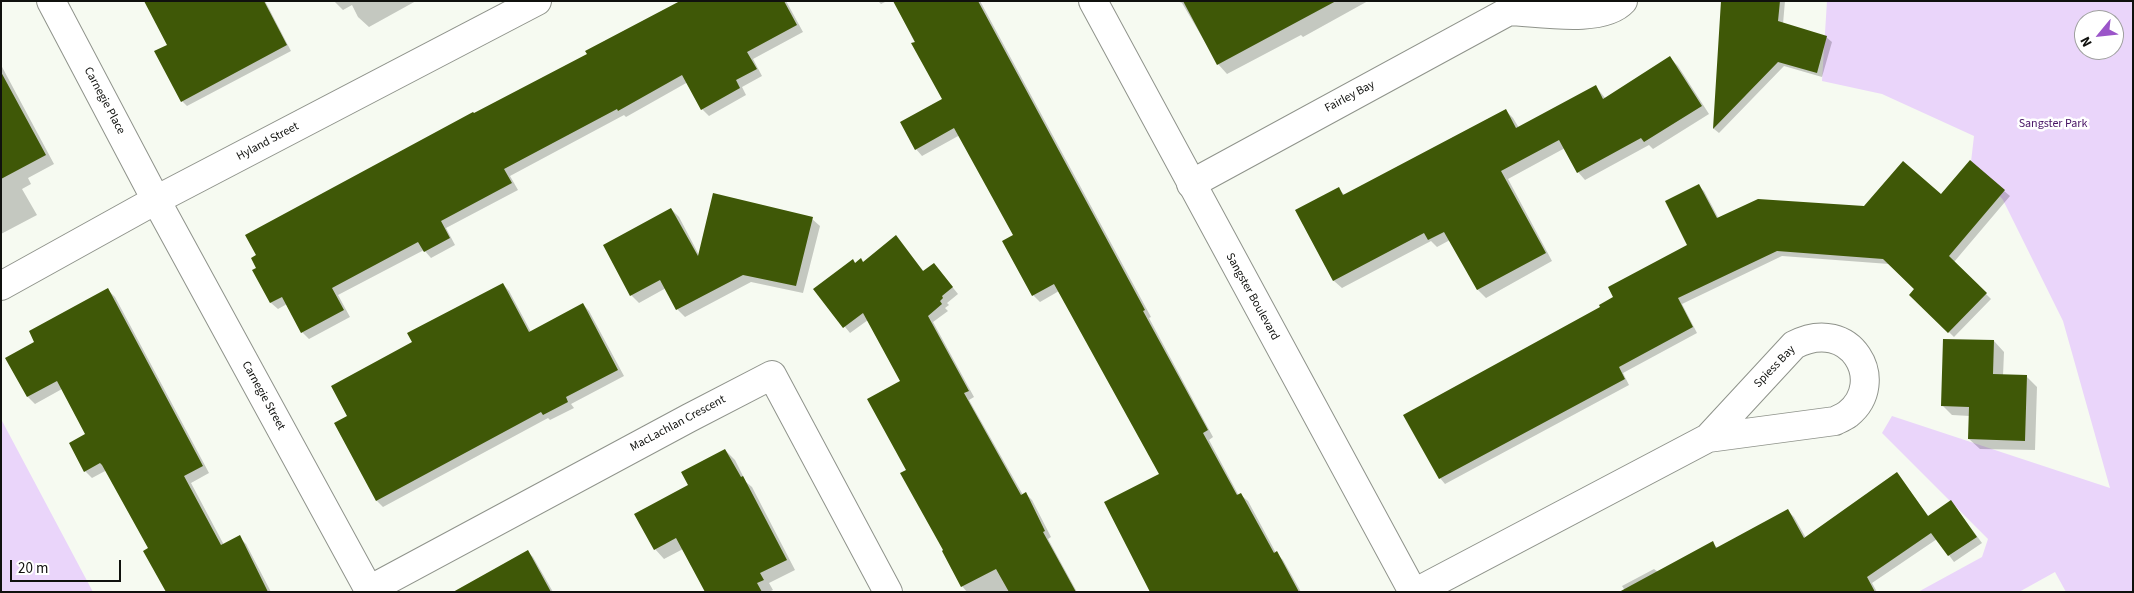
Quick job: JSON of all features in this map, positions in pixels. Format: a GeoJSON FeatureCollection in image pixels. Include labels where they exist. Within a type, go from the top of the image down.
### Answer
{"type":"FeatureCollection","features":[{"type":"Feature","properties":{"kind":"street","name":"Carnegie Place"},"geometry":{"type":"LineString","coordinates":[[51,1],[156,200]]}},
{"type":"Feature","properties":{"kind":"street","name":"Hyland Street"},"geometry":{"type":"LineString","coordinates":[[1,286],[156,200],[537,1]]}},
{"type":"Feature","properties":{"kind":"street","name":"Sangster Boulevard"},"geometry":{"type":"LineString","coordinates":[[1093,1],[1415,592]]}},
{"type":"Feature","properties":{"kind":"street","name":"Fairley Bay"},"geometry":{"type":"LineString","coordinates":[[1191,184],[1512,6],[1588,15],[1605,13],[1619,6],[1623,1]]}},
{"type":"Feature","properties":{"kind":"street","name":"Carnegie Street"},"geometry":{"type":"LineString","coordinates":[[156,200],[369,591]]}},
{"type":"Feature","properties":{"kind":"street","name":"Spiess Bay"},"geometry":{"type":"LineString","coordinates":[[1415,592],[1708,438],[1794,345],[1807,338],[1822,336],[1838,339],[1850,347],[1859,359],[1864,374],[1864,389],[1858,403],[1848,414],[1835,422],[1708,438]]}},
{"type":"Feature","properties":{"kind":"street","name":"MacLachlan Crescent"},"geometry":{"type":"LineString","coordinates":[[369,591],[689,418],[772,376],[888,592]]}},
{"type":"Feature","properties":{"kind":"green space","name":"Sangster Park"},"geometry":{"type":"Polygon","coordinates":[[[1827,1],[2133,1],[2133,592],[2066,592],[2055,572],[2019,592],[1918,592],[1982,557],[1988,539],[1882,433],[1892,416],[2110,488],[2063,321],[2003,200],[1971,162],[1974,136],[1882,94],[1822,81],[1827,1]]]}},
{"type":"Feature","properties":{"kind":"green space"},"geometry":{"type":"Polygon","coordinates":[[[1,419],[93,592],[1,592],[1,419]]]}},
{"type":"Feature","properties":{"kind":"building"},"geometry":{"type":"Polygon","coordinates":[[[144,1],[264,1],[287,45],[181,102],[154,51],[167,45],[144,1]]]}},
{"type":"Feature","properties":{"kind":"building"},"geometry":{"type":"Polygon","coordinates":[[[680,1],[784,1],[797,25],[747,52],[757,69],[736,80],[740,88],[701,110],[682,75],[618,111],[617,109],[504,169],[512,183],[441,221],[450,238],[424,252],[418,242],[332,288],[344,310],[301,333],[282,297],[270,303],[252,270],[256,268],[251,258],[256,255],[245,235],[473,112],[587,54],[585,51],[680,1]]]}},
{"type":"Feature","properties":{"kind":"building"},"geometry":{"type":"Polygon","coordinates":[[[893,1],[978,1],[1208,430],[1203,433],[1237,495],[1241,493],[1274,553],[1277,551],[1299,592],[1150,592],[1104,502],[1159,474],[1054,284],[1032,296],[1002,241],[1013,235],[954,128],[915,150],[900,122],[942,99],[911,43],[915,42],[893,1]]]}},
{"type":"Feature","properties":{"kind":"building"},"geometry":{"type":"Polygon","coordinates":[[[1183,1],[1336,1],[1217,65],[1183,1]]]}},
{"type":"Feature","properties":{"kind":"building"},"geometry":{"type":"Polygon","coordinates":[[[1721,1],[1780,1],[1778,21],[1827,36],[1817,73],[1778,62],[1713,129],[1721,1]]]}},
{"type":"Feature","properties":{"kind":"building"},"geometry":{"type":"Polygon","coordinates":[[[1670,56],[1702,106],[1644,142],[1641,138],[1577,173],[1559,140],[1501,171],[1546,253],[1477,290],[1444,232],[1428,240],[1424,233],[1333,281],[1295,210],[1339,187],[1343,195],[1506,109],[1516,128],[1596,85],[1603,99],[1670,56]]]}},
{"type":"Feature","properties":{"kind":"building"},"geometry":{"type":"Polygon","coordinates":[[[1,72],[46,155],[1,179],[1,72]]]}},
{"type":"Feature","properties":{"kind":"building"},"geometry":{"type":"Polygon","coordinates":[[[1970,160],[2005,190],[1949,256],[1987,293],[1948,333],[1909,295],[1914,289],[1883,259],[1777,251],[1678,298],[1693,327],[1619,367],[1625,379],[1439,479],[1403,415],[1600,307],[1599,305],[1613,297],[1608,287],[1687,245],[1665,201],[1699,184],[1717,218],[1758,199],[1864,206],[1903,161],[1941,194],[1970,160]]]}},
{"type":"Feature","properties":{"kind":"building"},"geometry":{"type":"Polygon","coordinates":[[[713,193],[813,217],[796,286],[743,275],[676,310],[660,280],[630,296],[603,245],[671,208],[698,256],[713,193]]]}},
{"type":"Feature","properties":{"kind":"building"},"geometry":{"type":"Polygon","coordinates":[[[896,235],[923,271],[934,263],[953,287],[942,296],[943,298],[940,301],[942,304],[928,316],[969,391],[964,393],[1021,495],[1026,492],[1045,531],[1043,532],[1076,592],[1009,592],[996,569],[961,587],[943,550],[900,473],[906,470],[867,399],[900,381],[863,313],[843,328],[813,289],[853,259],[855,263],[861,258],[863,262],[896,235]]]}},
{"type":"Feature","properties":{"kind":"building"},"geometry":{"type":"Polygon","coordinates":[[[503,283],[529,332],[583,303],[618,370],[566,397],[568,402],[543,415],[541,412],[376,501],[334,423],[347,416],[331,386],[412,342],[407,333],[503,283]]]}},
{"type":"Feature","properties":{"kind":"building"},"geometry":{"type":"Polygon","coordinates":[[[108,288],[203,466],[184,476],[221,545],[240,535],[268,592],[166,592],[143,551],[148,548],[102,465],[100,463],[84,472],[69,443],[85,434],[57,381],[27,397],[5,358],[34,342],[29,331],[108,288]]]}},
{"type":"Feature","properties":{"kind":"building"},"geometry":{"type":"Polygon","coordinates":[[[1943,339],[1994,340],[1993,374],[2027,375],[2025,441],[1968,439],[1969,407],[1941,406],[1943,339]]]}},
{"type":"Feature","properties":{"kind":"building"},"geometry":{"type":"Polygon","coordinates":[[[725,449],[741,477],[743,476],[787,560],[760,573],[764,580],[757,583],[762,592],[705,592],[676,538],[654,550],[634,514],[688,485],[681,472],[725,449]]]}},
{"type":"Feature","properties":{"kind":"building"},"geometry":{"type":"Polygon","coordinates":[[[1897,472],[1928,516],[1951,500],[1977,537],[1948,556],[1931,533],[1867,577],[1875,592],[1619,592],[1713,541],[1716,548],[1788,509],[1804,538],[1897,472]]]}},
{"type":"Feature","properties":{"kind":"building"},"geometry":{"type":"Polygon","coordinates":[[[528,550],[551,592],[453,592],[528,550]]]}}]}
